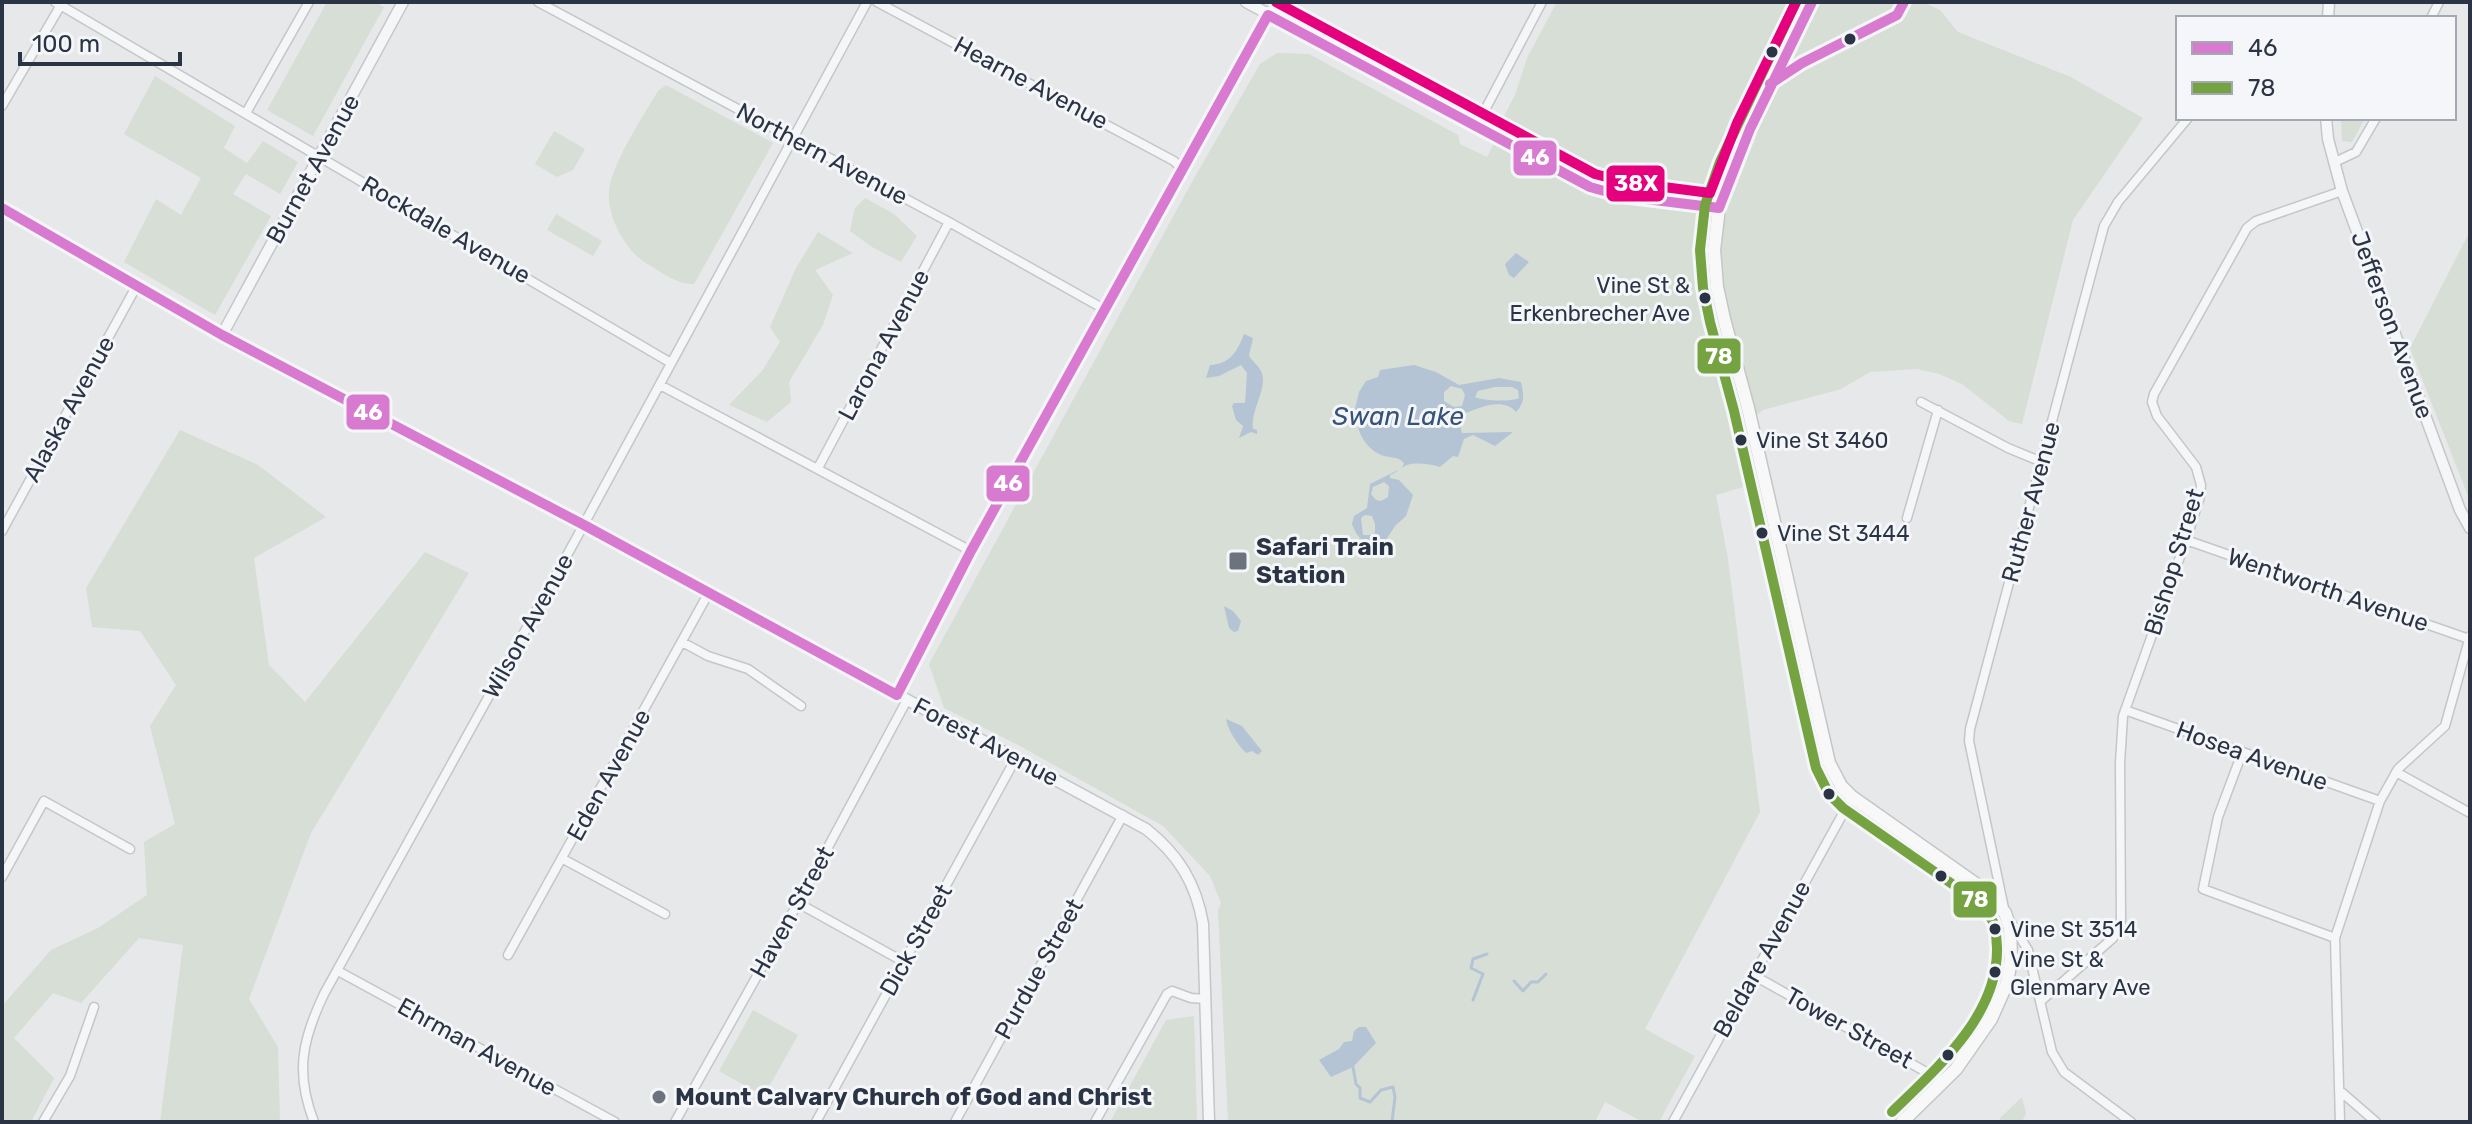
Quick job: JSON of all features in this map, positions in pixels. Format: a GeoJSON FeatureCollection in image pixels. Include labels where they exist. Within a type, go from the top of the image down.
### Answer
{"type":"FeatureCollection","features":[{"type":"Feature","properties":{"kind":"main road"},"geometry":{"type":"LineString","coordinates":[[1812,2],[1750,127],[1719,208],[1714,266],[1724,319],[1748,408],[1829,763],[1841,786],[1852,797],[1987,892],[2005,913],[2010,928],[2011,959],[2000,1002],[1972,1049],[1944,1082],[1902,1122]]}},
{"type":"Feature","properties":{"kind":"street"},"geometry":{"type":"LineString","coordinates":[[246,113],[309,2]]}},
{"type":"Feature","properties":{"kind":"street","name":"Burnet Avenue"},"geometry":{"type":"LineString","coordinates":[[222,335],[403,2]]}},
{"type":"Feature","properties":{"kind":"street","name":"Northern Avenue"},"geometry":{"type":"LineString","coordinates":[[538,2],[949,222],[1104,309]]}},
{"type":"Feature","properties":{"kind":"street","name":"Wilson Avenue"},"geometry":{"type":"LineString","coordinates":[[314,1122],[302,1067],[308,1032],[338,971],[867,2]]}},
{"type":"Feature","properties":{"kind":"street","name":"Hearne Avenue"},"geometry":{"type":"LineString","coordinates":[[877,2],[1132,138],[1174,161],[1182,169]]}},
{"type":"Feature","properties":{"kind":"street"},"geometry":{"type":"LineString","coordinates":[[1246,2],[1590,187],[1622,196],[1719,208]]}},
{"type":"Feature","properties":{"kind":"street"},"geometry":{"type":"LineString","coordinates":[[1476,127],[1542,2]]}},
{"type":"Feature","properties":{"kind":"street"},"geometry":{"type":"LineString","coordinates":[[2,106],[59,3]]}},
{"type":"Feature","properties":{"kind":"street","name":"Rockdale Avenue"},"geometry":{"type":"LineString","coordinates":[[59,3],[671,363]]}},
{"type":"Feature","properties":{"kind":"street","name":"Haven Street"},"geometry":{"type":"LineString","coordinates":[[675,1122],[798,903],[902,698],[971,551],[1268,15]]}},
{"type":"Feature","properties":{"kind":"street","name":"Ruther Avenue"},"geometry":{"type":"LineString","coordinates":[[2131,1122],[2064,1072],[2052,1052],[2028,950],[2005,913],[1971,753],[1970,729],[2110,213],[2186,120]]}},
{"type":"Feature","properties":{"kind":"street","name":"Jefferson Avenue"},"geometry":{"type":"LineString","coordinates":[[2326,120],[2342,191],[2460,510],[2470,528]]}},
{"type":"Feature","properties":{"kind":"street"},"geometry":{"type":"LineString","coordinates":[[2335,162],[2356,152],[2375,120]]}},
{"type":"Feature","properties":{"kind":"street","name":"Bishop Street"},"geometry":{"type":"LineString","coordinates":[[2042,1000],[2119,931],[2120,763],[2125,710],[2200,497],[2200,475],[2157,416],[2152,402],[2154,394],[2247,228],[2256,221],[2342,191]]}},
{"type":"Feature","properties":{"kind":"street","name":"Forest Avenue"},"geometry":{"type":"LineString","coordinates":[[2,208],[222,335],[584,525],[1123,815],[1162,841],[1175,856],[1195,890],[1203,924],[1209,1122]]}},
{"type":"Feature","properties":{"kind":"street","name":"Larona Avenue"},"geometry":{"type":"LineString","coordinates":[[818,468],[949,222]]}},
{"type":"Feature","properties":{"kind":"street","name":"Alaska Avenue"},"geometry":{"type":"LineString","coordinates":[[2,531],[136,287]]}},
{"type":"Feature","properties":{"kind":"street"},"geometry":{"type":"LineString","coordinates":[[660,385],[971,551]]}},
{"type":"Feature","properties":{"kind":"street"},"geometry":{"type":"LineString","coordinates":[[1921,402],[2008,448],[2042,462]]}},
{"type":"Feature","properties":{"kind":"street"},"geometry":{"type":"LineString","coordinates":[[1907,518],[1938,410]]}},
{"type":"Feature","properties":{"kind":"street","name":"Wentworth Avenue"},"geometry":{"type":"LineString","coordinates":[[2186,540],[2470,638]]}},
{"type":"Feature","properties":{"kind":"street","name":"Eden Avenue"},"geometry":{"type":"LineString","coordinates":[[508,955],[708,594]]}},
{"type":"Feature","properties":{"kind":"street"},"geometry":{"type":"LineString","coordinates":[[2340,1122],[2335,938],[2380,801],[2396,772],[2445,726],[2470,638]]}},
{"type":"Feature","properties":{"kind":"street"},"geometry":{"type":"LineString","coordinates":[[682,642],[708,656],[748,669],[801,706]]}},
{"type":"Feature","properties":{"kind":"street","name":"Hosea Avenue"},"geometry":{"type":"LineString","coordinates":[[2125,710],[2380,801]]}},
{"type":"Feature","properties":{"kind":"street"},"geometry":{"type":"LineString","coordinates":[[2242,753],[2218,817],[2203,889],[2335,938]]}},
{"type":"Feature","properties":{"kind":"street","name":"Dick Street"},"geometry":{"type":"LineString","coordinates":[[816,1122],[1016,758]]}},
{"type":"Feature","properties":{"kind":"street"},"geometry":{"type":"LineString","coordinates":[[2396,772],[2470,813]]}},
{"type":"Feature","properties":{"kind":"street","name":"Beldare Avenue"},"geometry":{"type":"LineString","coordinates":[[1673,1122],[1852,797]]}},
{"type":"Feature","properties":{"kind":"street"},"geometry":{"type":"LineString","coordinates":[[2,877],[44,801],[130,849]]}},
{"type":"Feature","properties":{"kind":"street","name":"Purdue Street"},"geometry":{"type":"LineString","coordinates":[[955,1122],[1123,815]]}},
{"type":"Feature","properties":{"kind":"street"},"geometry":{"type":"LineString","coordinates":[[563,859],[665,914]]}},
{"type":"Feature","properties":{"kind":"street"},"geometry":{"type":"LineString","coordinates":[[798,903],[904,962]]}},
{"type":"Feature","properties":{"kind":"street","name":"Ehrman Avenue"},"geometry":{"type":"LineString","coordinates":[[338,971],[615,1122]]}},
{"type":"Feature","properties":{"kind":"street","name":"Tower Street"},"geometry":{"type":"LineString","coordinates":[[1753,975],[1944,1082]]}},
{"type":"Feature","properties":{"kind":"street"},"geometry":{"type":"LineString","coordinates":[[1095,1122],[1167,994],[1172,991],[1191,998],[1206,999]]}},
{"type":"Feature","properties":{"kind":"street"},"geometry":{"type":"LineString","coordinates":[[43,1122],[70,1076],[94,1007]]}},
{"type":"Feature","properties":{"kind":"street"},"geometry":{"type":"LineString","coordinates":[[2339,1090],[2376,1122]]}},
{"type":"Feature","properties":{"kind":"shaded area"},"geometry":{"type":"Polygon","coordinates":[[[327,2],[375,2],[384,7],[313,136],[267,110],[327,2]]]}},
{"type":"Feature","properties":{"kind":"shaded area"},"geometry":{"type":"Polygon","coordinates":[[[1557,2],[1923,2],[1940,10],[1958,32],[2071,77],[2143,118],[2073,220],[2022,424],[2009,421],[1962,384],[1917,369],[1870,372],[1841,389],[1763,410],[1736,431],[1750,485],[1716,495],[1728,559],[1760,812],[1645,1029],[1695,1056],[1659,1122],[1643,1122],[1605,1102],[1595,1122],[1228,1122],[1218,910],[1221,903],[1210,876],[1163,826],[1018,745],[944,708],[929,664],[1193,180],[1260,64],[1277,53],[1309,54],[1458,135],[1460,144],[1487,157],[1503,125],[1501,122],[1515,95],[1527,58],[1557,2]]]}},
{"type":"Feature","properties":{"kind":"shaded area"},"geometry":{"type":"Polygon","coordinates":[[[155,76],[235,126],[224,148],[247,163],[263,141],[298,162],[280,194],[246,174],[233,194],[271,216],[215,315],[124,262],[156,199],[181,215],[201,178],[124,134],[155,76]]]}},
{"type":"Feature","properties":{"kind":"shaded area"},"geometry":{"type":"Polygon","coordinates":[[[666,85],[773,143],[694,284],[671,278],[633,252],[620,234],[609,202],[611,181],[621,155],[658,91],[666,85]]]}},
{"type":"Feature","properties":{"kind":"shaded area"},"geometry":{"type":"Polygon","coordinates":[[[2341,120],[2364,120],[2352,142],[2342,141],[2341,120]]]}},
{"type":"Feature","properties":{"kind":"shaded area"},"geometry":{"type":"Polygon","coordinates":[[[554,131],[585,149],[573,170],[557,177],[535,164],[554,131]]]}},
{"type":"Feature","properties":{"kind":"shaded area"},"geometry":{"type":"Polygon","coordinates":[[[865,198],[894,214],[917,236],[901,262],[850,231],[855,208],[865,198]]]}},
{"type":"Feature","properties":{"kind":"shaded area"},"geometry":{"type":"Polygon","coordinates":[[[556,214],[602,241],[593,256],[547,230],[556,214]]]}},
{"type":"Feature","properties":{"kind":"shaded area"},"geometry":{"type":"Polygon","coordinates":[[[2470,231],[2470,501],[2410,348],[2470,231]]]}},
{"type":"Feature","properties":{"kind":"shaded area"},"geometry":{"type":"Polygon","coordinates":[[[818,232],[853,253],[815,270],[833,295],[823,325],[789,382],[791,402],[767,422],[729,405],[762,371],[780,342],[770,327],[796,268],[818,232]]]}},
{"type":"Feature","properties":{"kind":"shaded area"},"geometry":{"type":"Polygon","coordinates":[[[180,430],[258,465],[326,517],[254,558],[269,665],[305,702],[425,552],[469,573],[311,833],[249,999],[278,1047],[280,1122],[160,1122],[183,945],[139,938],[81,1003],[53,993],[14,1038],[54,1078],[31,1122],[2,1122],[2,1006],[51,950],[98,928],[147,895],[144,842],[175,824],[150,726],[176,685],[140,631],[92,627],[86,588],[180,430]]]}},
{"type":"Feature","properties":{"kind":"shaded area"},"geometry":{"type":"Polygon","coordinates":[[[753,1010],[798,1035],[764,1096],[719,1071],[753,1010]]]}},
{"type":"Feature","properties":{"kind":"shaded area"},"geometry":{"type":"Polygon","coordinates":[[[1194,1016],[1197,1122],[1110,1122],[1166,1020],[1194,1016]]]}},
{"type":"Feature","properties":{"kind":"shaded area"},"geometry":{"type":"Polygon","coordinates":[[[2022,1097],[2026,1113],[2022,1122],[2000,1122],[2000,1118],[2022,1097]]]}},
{"type":"Feature","properties":{"kind":"water"},"geometry":{"type":"Polygon","coordinates":[[[1516,253],[1529,262],[1514,278],[1509,275],[1505,264],[1516,253]]]}},
{"type":"Feature","properties":{"kind":"water"},"geometry":{"type":"Polygon","coordinates":[[[1244,334],[1253,338],[1249,356],[1261,371],[1263,384],[1253,422],[1257,434],[1251,432],[1239,438],[1243,426],[1236,420],[1232,406],[1234,403],[1245,403],[1247,373],[1241,365],[1219,376],[1206,378],[1210,365],[1232,356],[1244,334]]]}},
{"type":"Feature","properties":{"kind":"water","name":"Swan Lake"},"geometry":{"type":"Polygon","coordinates":[[[1414,365],[1436,372],[1459,385],[1499,378],[1521,382],[1523,398],[1516,412],[1497,404],[1461,415],[1462,433],[1513,432],[1495,446],[1473,435],[1464,439],[1458,457],[1453,456],[1440,467],[1411,464],[1403,467],[1401,461],[1379,454],[1365,442],[1359,431],[1358,414],[1354,413],[1359,392],[1366,381],[1378,377],[1380,370],[1414,365]],[[1451,386],[1444,392],[1444,401],[1454,407],[1462,406],[1465,395],[1462,389],[1451,386]],[[1512,387],[1478,391],[1475,397],[1484,399],[1519,398],[1518,390],[1512,387]]]}},
{"type":"Feature","properties":{"kind":"water"},"geometry":{"type":"Polygon","coordinates":[[[1400,469],[1390,478],[1399,480],[1413,495],[1406,516],[1384,543],[1375,546],[1360,538],[1352,524],[1354,516],[1367,508],[1370,484],[1400,469]],[[1384,482],[1373,487],[1371,494],[1376,500],[1388,497],[1389,486],[1384,482]],[[1372,516],[1361,518],[1363,535],[1375,533],[1372,516]]]}},
{"type":"Feature","properties":{"kind":"water"},"geometry":{"type":"Polygon","coordinates":[[[1224,606],[1241,621],[1238,631],[1229,628],[1224,606]]]}},
{"type":"Feature","properties":{"kind":"water"},"geometry":{"type":"Polygon","coordinates":[[[1226,719],[1242,726],[1262,751],[1258,755],[1243,750],[1226,719]]]}},
{"type":"Feature","properties":{"kind":"water"},"geometry":{"type":"Polygon","coordinates":[[[1366,1027],[1376,1043],[1353,1067],[1331,1077],[1319,1060],[1339,1049],[1344,1042],[1352,1041],[1354,1031],[1366,1027]]]}},
{"type":"Feature","properties":{"kind":"waterway"},"geometry":{"type":"LineString","coordinates":[[1473,1000],[1483,974],[1471,968],[1473,959],[1487,954]]}},
{"type":"Feature","properties":{"kind":"waterway"},"geometry":{"type":"LineString","coordinates":[[1514,981],[1523,991],[1531,982],[1538,982],[1546,974]]}},
{"type":"Feature","properties":{"kind":"waterway"},"geometry":{"type":"LineString","coordinates":[[1353,1067],[1360,1098],[1370,1102],[1381,1090],[1393,1087],[1392,1122]]}},
{"type":"Feature","properties":{"kind":"transit line","name":"38X"},"geometry":{"type":"LineString","coordinates":[[1276,2],[1595,174],[1625,182],[1710,193],[1737,123],[1796,2]]}},
{"type":"Feature","properties":{"kind":"transit line","name":"78"},"geometry":{"type":"LineString","coordinates":[[1796,2],[1720,162],[1705,205],[1700,250],[1710,322],[1734,411],[1816,768],[1829,794],[1843,808],[1978,902],[1992,919],[1996,934],[1995,972],[1977,1017],[1946,1058],[1892,1112]]}},
{"type":"Feature","properties":{"kind":"transit line","name":"46"},"geometry":{"type":"LineString","coordinates":[[2,208],[222,335],[584,525],[897,695],[971,551],[1268,15],[1590,187],[1622,196],[1719,208],[1750,129],[1812,2]]}},
{"type":"Feature","properties":{"kind":"transit line","name":"46"},"geometry":{"type":"LineString","coordinates":[[1770,84],[1802,63],[1897,15],[1904,2]]}},
{"type":"Feature","properties":{"kind":"place","name":"Vine St & Erkenbrecher Ave"},"geometry":{"type":"Point","coordinates":[1705,298]}},
{"type":"Feature","properties":{"kind":"place","name":"Vine St 3460"},"geometry":{"type":"Point","coordinates":[1741,440]}},
{"type":"Feature","properties":{"kind":"place","name":"Vine St 3444"},"geometry":{"type":"Point","coordinates":[1762,533]}},
{"type":"Feature","properties":{"kind":"place","name":"Safari Train Station"},"geometry":{"type":"Point","coordinates":[1238,561]}},
{"type":"Feature","properties":{"kind":"place","name":"Vine St 3514"},"geometry":{"type":"Point","coordinates":[1995,929]}},
{"type":"Feature","properties":{"kind":"place","name":"Vine St & Glenmary Ave"},"geometry":{"type":"Point","coordinates":[1995,972]}},
{"type":"Feature","properties":{"kind":"place","name":"Mount Calvary Church of God and Christ"},"geometry":{"type":"Point","coordinates":[659,1097]}}]}
